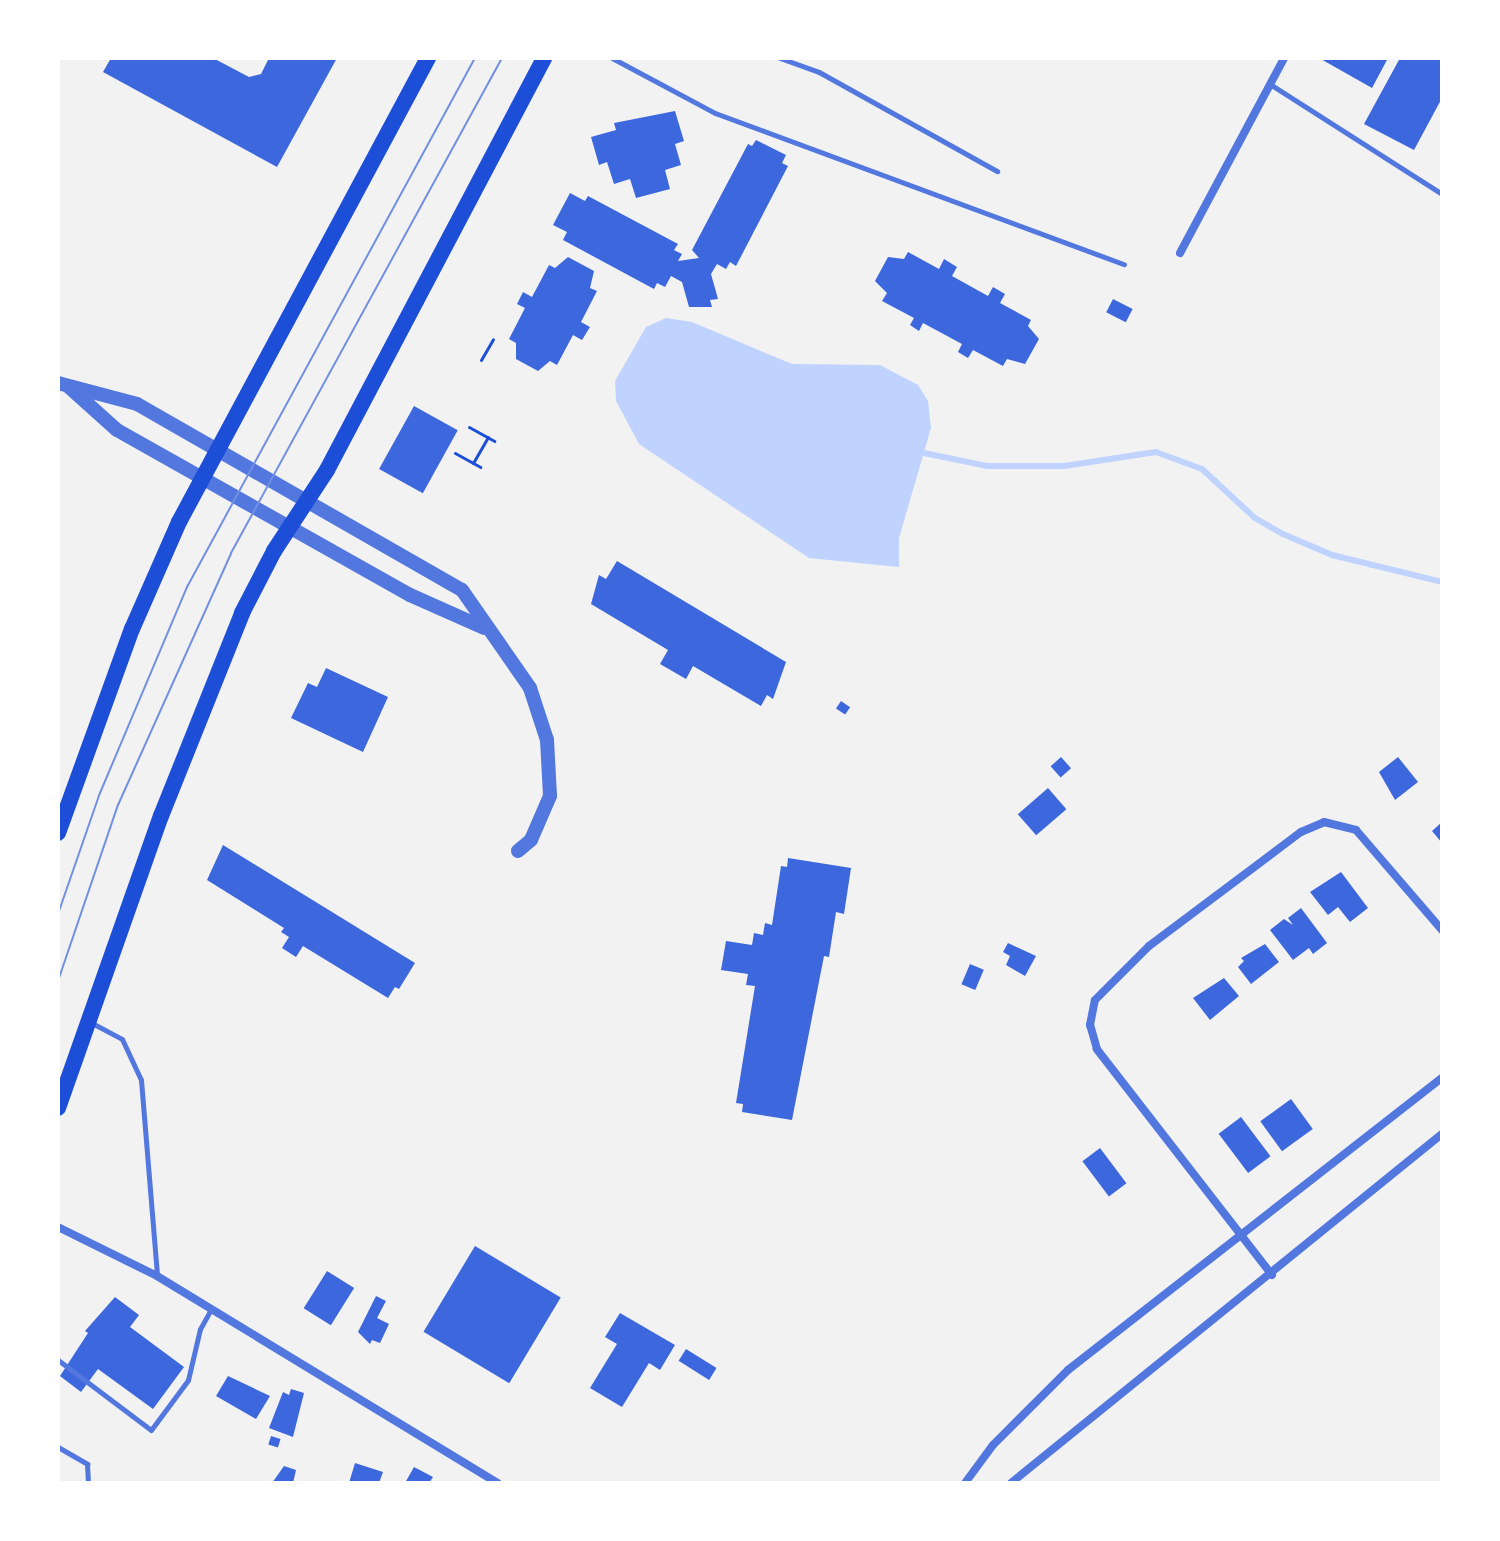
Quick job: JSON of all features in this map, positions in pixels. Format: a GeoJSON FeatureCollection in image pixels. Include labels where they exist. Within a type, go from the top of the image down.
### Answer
{"type":"FeatureCollection","features":[{"type":"Feature","properties":{"kind":"main road"},"geometry":{"type":"LineString","coordinates":[[58,833],[132,629],[203,477],[428,58]]}},
{"type":"Feature","properties":{"kind":"main road"},"geometry":{"type":"LineString","coordinates":[[58,1108],[226,652],[262,572],[307,501],[544,58]]}},
{"type":"Feature","properties":{"kind":"street"},"geometry":{"type":"LineString","coordinates":[[1180,253],[1284,58]]}},
{"type":"Feature","properties":{"kind":"street"},"geometry":{"type":"LineString","coordinates":[[64,385],[137,404],[259,476],[453,583],[473,604],[484,628],[530,688],[547,740],[550,796],[531,840],[518,851]]}},
{"type":"Feature","properties":{"kind":"street"},"geometry":{"type":"LineString","coordinates":[[64,385],[104,421],[288,529],[435,608],[484,628]]}},
{"type":"Feature","properties":{"kind":"street"},"geometry":{"type":"LineString","coordinates":[[1272,1275],[1097,1049],[1090,1025],[1099,994],[1149,946],[1301,832],[1333,822],[1356,830],[1442,930]]}},
{"type":"Feature","properties":{"kind":"street"},"geometry":{"type":"LineString","coordinates":[[965,1483],[1039,1396],[1442,1078]]}},
{"type":"Feature","properties":{"kind":"street"},"geometry":{"type":"LineString","coordinates":[[1011,1483],[1272,1275],[1442,1134]]}},
{"type":"Feature","properties":{"kind":"street"},"geometry":{"type":"LineString","coordinates":[[58,1227],[157,1276],[498,1483]]}},
{"type":"Feature","properties":{"kind":"lane"},"geometry":{"type":"LineString","coordinates":[[612,58],[715,113],[1124,264]]}},
{"type":"Feature","properties":{"kind":"lane"},"geometry":{"type":"LineString","coordinates":[[780,58],[819,72],[997,171]]}},
{"type":"Feature","properties":{"kind":"lane"},"geometry":{"type":"LineString","coordinates":[[1270,84],[1442,194]]}},
{"type":"Feature","properties":{"kind":"lane"},"geometry":{"type":"LineString","coordinates":[[88,1021],[122,1039],[141,1080],[157,1276]]}},
{"type":"Feature","properties":{"kind":"lane"},"geometry":{"type":"LineString","coordinates":[[58,1360],[151,1430],[188,1380],[200,1329],[212,1308]]}},
{"type":"Feature","properties":{"kind":"lane"},"geometry":{"type":"LineString","coordinates":[[58,1447],[87,1464],[88,1483]]}},
{"type":"Feature","properties":{"kind":"path"},"geometry":{"type":"LineString","coordinates":[[481,360],[493,339]]}},
{"type":"Feature","properties":{"kind":"path"},"geometry":{"type":"LineString","coordinates":[[469,427],[494,441]]}},
{"type":"Feature","properties":{"kind":"path"},"geometry":{"type":"LineString","coordinates":[[473,463],[488,437]]}},
{"type":"Feature","properties":{"kind":"path"},"geometry":{"type":"LineString","coordinates":[[455,453],[480,467]]}},
{"type":"Feature","properties":{"kind":"water"},"geometry":{"type":"Polygon","coordinates":[[[666,318],[692,322],[792,364],[880,365],[918,385],[928,401],[931,428],[899,538],[899,567],[809,558],[639,444],[616,401],[615,381],[646,327],[666,318]]]}},
{"type":"Feature","properties":{"kind":"building"},"geometry":{"type":"Polygon","coordinates":[[[111,58],[213,58],[249,77],[261,74],[269,58],[337,58],[277,167],[103,72],[111,58]]]}},
{"type":"Feature","properties":{"kind":"building"},"geometry":{"type":"Polygon","coordinates":[[[1319,58],[1388,58],[1372,88],[1319,58]]]}},
{"type":"Feature","properties":{"kind":"building"},"geometry":{"type":"Polygon","coordinates":[[[1400,58],[1442,58],[1442,98],[1414,150],[1364,124],[1400,58]]]}},
{"type":"Feature","properties":{"kind":"building"},"geometry":{"type":"Polygon","coordinates":[[[675,111],[684,141],[675,144],[681,165],[665,170],[670,189],[636,198],[630,179],[614,184],[607,162],[599,165],[591,137],[616,130],[614,123],[675,111]]]}},
{"type":"Feature","properties":{"kind":"building"},"geometry":{"type":"Polygon","coordinates":[[[756,140],[786,155],[782,163],[788,166],[736,266],[730,262],[726,269],[717,264],[711,274],[718,299],[710,300],[712,307],[689,307],[682,282],[671,276],[665,287],[657,283],[654,289],[563,240],[567,232],[553,225],[570,193],[585,201],[588,196],[678,244],[674,250],[682,254],[678,261],[699,258],[692,250],[748,144],[752,146],[756,140]]]}},
{"type":"Feature","properties":{"kind":"building"},"geometry":{"type":"Polygon","coordinates":[[[908,252],[939,269],[944,259],[957,267],[952,276],[988,296],[993,287],[1005,294],[1000,303],[1031,320],[1028,326],[1039,339],[1025,364],[1007,359],[1003,366],[973,350],[968,358],[958,352],[962,344],[923,323],[919,331],[910,325],[914,318],[882,301],[887,293],[875,281],[888,257],[904,259],[908,252]]]}},
{"type":"Feature","properties":{"kind":"building"},"geometry":{"type":"Polygon","coordinates":[[[568,257],[594,271],[590,288],[597,291],[581,322],[590,327],[582,340],[573,335],[557,365],[550,361],[538,371],[516,359],[516,343],[509,339],[525,308],[517,304],[523,292],[532,297],[549,265],[555,268],[568,257]]]}},
{"type":"Feature","properties":{"kind":"building"},"geometry":{"type":"Polygon","coordinates":[[[1113,299],[1133,309],[1126,322],[1106,312],[1113,299]]]}},
{"type":"Feature","properties":{"kind":"building"},"geometry":{"type":"Polygon","coordinates":[[[414,406],[458,430],[423,493],[379,469],[414,406]]]}},
{"type":"Feature","properties":{"kind":"building"},"geometry":{"type":"Polygon","coordinates":[[[617,561],[786,662],[773,699],[767,695],[761,706],[693,666],[686,679],[660,664],[668,650],[591,604],[599,575],[606,579],[617,561]]]}},
{"type":"Feature","properties":{"kind":"building"},"geometry":{"type":"Polygon","coordinates":[[[326,668],[388,697],[363,752],[291,718],[308,683],[317,687],[326,668]]]}},
{"type":"Feature","properties":{"kind":"building"},"geometry":{"type":"Polygon","coordinates":[[[841,701],[850,707],[845,715],[836,708],[841,701]]]}},
{"type":"Feature","properties":{"kind":"building"},"geometry":{"type":"Polygon","coordinates":[[[1061,757],[1071,768],[1061,778],[1051,766],[1061,757]]]}},
{"type":"Feature","properties":{"kind":"building"},"geometry":{"type":"Polygon","coordinates":[[[1398,757],[1418,782],[1395,800],[1379,772],[1398,757]]]}},
{"type":"Feature","properties":{"kind":"building"},"geometry":{"type":"Polygon","coordinates":[[[1048,788],[1066,809],[1036,835],[1018,814],[1048,788]]]}},
{"type":"Feature","properties":{"kind":"building"},"geometry":{"type":"Polygon","coordinates":[[[1442,822],[1442,843],[1432,831],[1442,822]]]}},
{"type":"Feature","properties":{"kind":"building"},"geometry":{"type":"Polygon","coordinates":[[[223,845],[415,963],[399,989],[395,987],[388,998],[303,946],[296,957],[282,948],[289,937],[281,932],[284,928],[207,880],[223,845]]]}},
{"type":"Feature","properties":{"kind":"building"},"geometry":{"type":"Polygon","coordinates":[[[788,858],[851,868],[844,914],[836,912],[829,957],[824,956],[792,1120],[742,1112],[743,1104],[736,1103],[755,986],[746,985],[748,974],[721,970],[726,941],[752,945],[754,933],[763,935],[765,923],[772,925],[781,866],[787,867],[788,858]]]}},
{"type":"Feature","properties":{"kind":"building"},"geometry":{"type":"Polygon","coordinates":[[[1341,872],[1368,908],[1350,922],[1338,907],[1328,915],[1310,892],[1341,872]]]}},
{"type":"Feature","properties":{"kind":"building"},"geometry":{"type":"Polygon","coordinates":[[[1301,908],[1327,943],[1313,954],[1309,948],[1293,960],[1270,930],[1284,919],[1293,925],[1288,918],[1301,908]]]}},
{"type":"Feature","properties":{"kind":"building"},"geometry":{"type":"Polygon","coordinates":[[[1008,943],[1036,956],[1025,976],[1006,965],[1010,956],[1003,952],[1008,943]]]}},
{"type":"Feature","properties":{"kind":"building"},"geometry":{"type":"Polygon","coordinates":[[[1265,944],[1279,962],[1251,984],[1238,967],[1244,961],[1241,958],[1265,944]]]}},
{"type":"Feature","properties":{"kind":"building"},"geometry":{"type":"Polygon","coordinates":[[[970,964],[984,970],[975,990],[961,984],[970,964]]]}},
{"type":"Feature","properties":{"kind":"building"},"geometry":{"type":"Polygon","coordinates":[[[1224,978],[1239,996],[1210,1020],[1193,998],[1224,978]]]}},
{"type":"Feature","properties":{"kind":"building"},"geometry":{"type":"Polygon","coordinates":[[[1291,1099],[1313,1129],[1282,1151],[1260,1121],[1291,1099]]]}},
{"type":"Feature","properties":{"kind":"building"},"geometry":{"type":"Polygon","coordinates":[[[1241,1117],[1270,1156],[1248,1173],[1219,1134],[1241,1117]]]}},
{"type":"Feature","properties":{"kind":"building"},"geometry":{"type":"Polygon","coordinates":[[[1100,1148],[1126,1183],[1109,1196],[1082,1161],[1100,1148]]]}},
{"type":"Feature","properties":{"kind":"building"},"geometry":{"type":"Polygon","coordinates":[[[475,1246],[561,1298],[509,1383],[423,1332],[475,1246]]]}},
{"type":"Feature","properties":{"kind":"building"},"geometry":{"type":"Polygon","coordinates":[[[327,1271],[354,1288],[331,1325],[304,1308],[327,1271]]]}},
{"type":"Feature","properties":{"kind":"building"},"geometry":{"type":"Polygon","coordinates":[[[376,1296],[386,1301],[377,1318],[389,1324],[380,1343],[372,1340],[370,1344],[358,1332],[376,1296]]]}},
{"type":"Feature","properties":{"kind":"building"},"geometry":{"type":"Polygon","coordinates":[[[115,1297],[139,1315],[130,1327],[184,1367],[153,1409],[98,1369],[81,1392],[60,1376],[88,1333],[85,1331],[115,1297]]]}},
{"type":"Feature","properties":{"kind":"building"},"geometry":{"type":"Polygon","coordinates":[[[620,1313],[675,1345],[660,1370],[649,1363],[622,1407],[590,1388],[617,1344],[605,1337],[620,1313]]]}},
{"type":"Feature","properties":{"kind":"building"},"geometry":{"type":"Polygon","coordinates":[[[686,1349],[717,1368],[709,1380],[679,1361],[686,1349]]]}},
{"type":"Feature","properties":{"kind":"building"},"geometry":{"type":"Polygon","coordinates":[[[228,1376],[270,1396],[256,1419],[216,1396],[228,1376]]]}},
{"type":"Feature","properties":{"kind":"building"},"geometry":{"type":"Polygon","coordinates":[[[291,1389],[304,1393],[293,1437],[269,1428],[283,1392],[289,1395],[291,1389]]]}},
{"type":"Feature","properties":{"kind":"building"},"geometry":{"type":"Polygon","coordinates":[[[271,1436],[281,1439],[278,1448],[268,1445],[271,1436]]]}},
{"type":"Feature","properties":{"kind":"building"},"geometry":{"type":"Polygon","coordinates":[[[355,1463],[383,1472],[379,1483],[349,1483],[355,1463]]]}},
{"type":"Feature","properties":{"kind":"building"},"geometry":{"type":"Polygon","coordinates":[[[284,1466],[296,1470],[293,1483],[272,1483],[284,1466]]]}},
{"type":"Feature","properties":{"kind":"building"},"geometry":{"type":"Polygon","coordinates":[[[414,1467],[433,1477],[429,1483],[405,1483],[414,1467]]]}},
{"type":"Feature","properties":{"kind":"waterway"},"geometry":{"type":"LineString","coordinates":[[919,452],[987,466],[1064,466],[1156,452],[1202,469],[1255,518],[1283,534],[1332,555],[1442,582]]}},
{"type":"Feature","properties":{"kind":"tram line"},"geometry":{"type":"LineString","coordinates":[[58,914],[100,793],[187,587],[475,58]]}},
{"type":"Feature","properties":{"kind":"tram line"},"geometry":{"type":"LineString","coordinates":[[58,981],[118,805],[231,553],[502,58]]}}]}
